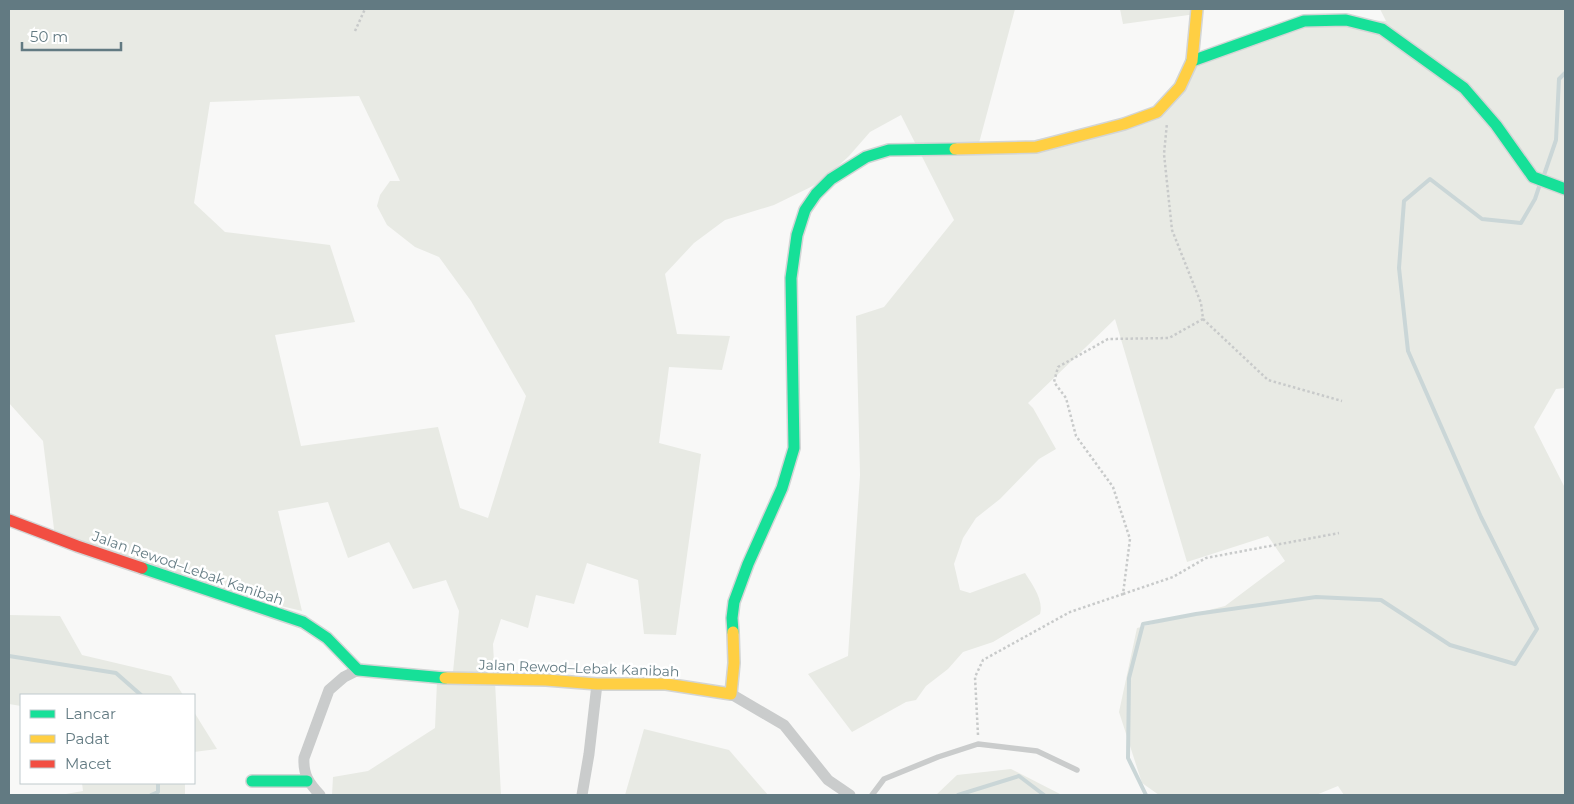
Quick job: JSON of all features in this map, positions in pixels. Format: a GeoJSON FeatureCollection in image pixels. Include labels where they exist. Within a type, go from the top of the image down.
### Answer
{"type":"FeatureCollection","features":[{"type":"Feature","properties":{"kind":"street"},"geometry":{"type":"LineString","coordinates":[[850,795],[828,780],[784,725],[731,694],[734,644],[731,616],[734,603],[790,465],[794,448],[791,278],[793,257],[805,209],[824,185],[867,157],[889,150],[1036,146],[1124,124],[1157,112],[1180,87],[1192,61],[1197,9]]}},
{"type":"Feature","properties":{"kind":"street"},"geometry":{"type":"LineString","coordinates":[[1192,61],[1321,14],[1382,30],[1464,88],[1496,125],[1533,177],[1564,189]]}},
{"type":"Feature","properties":{"kind":"street","name":"Jalan Rewod–Lebak Kanibah"},"geometry":{"type":"LineString","coordinates":[[9,520],[77,546],[304,622],[327,638],[358,670],[436,678],[546,680],[597,684],[666,684],[731,694]]}},
{"type":"Feature","properties":{"kind":"street"},"geometry":{"type":"LineString","coordinates":[[320,795],[308,781],[303,769],[304,758],[328,690],[344,677],[358,670]]}},
{"type":"Feature","properties":{"kind":"street"},"geometry":{"type":"LineString","coordinates":[[582,795],[597,684]]}},
{"type":"Feature","properties":{"kind":"street"},"geometry":{"type":"LineString","coordinates":[[252,781],[308,781]]}},
{"type":"Feature","properties":{"kind":"lane"},"geometry":{"type":"LineString","coordinates":[[872,795],[884,779],[938,757],[978,744],[1037,751],[1077,770]]}},
{"type":"Feature","properties":{"kind":"path"},"geometry":{"type":"LineString","coordinates":[[355,31],[365,9]]}},
{"type":"Feature","properties":{"kind":"path"},"geometry":{"type":"LineString","coordinates":[[1169,99],[1164,154],[1172,230],[1201,303],[1203,318],[1268,380],[1342,401]]}},
{"type":"Feature","properties":{"kind":"path"},"geometry":{"type":"LineString","coordinates":[[1123,594],[1130,539],[1113,487],[1076,436],[1066,398],[1054,382],[1058,368],[1108,339],[1169,338],[1203,318]]}},
{"type":"Feature","properties":{"kind":"path"},"geometry":{"type":"LineString","coordinates":[[978,744],[975,677],[983,660],[1070,612],[1173,577],[1206,558],[1339,533]]}},
{"type":"Feature","properties":{"kind":"shaded area"},"geometry":{"type":"Polygon","coordinates":[[[9,9],[1015,9],[979,143],[1016,144],[1164,112],[1191,62],[1320,18],[1386,21],[1380,9],[1565,9],[1565,388],[1556,389],[1534,427],[1565,488],[1565,795],[1344,795],[1338,786],[1316,795],[1159,795],[1142,783],[1119,712],[1137,628],[1225,606],[1285,561],[1268,536],[1187,562],[1115,319],[1028,403],[1033,408],[1056,449],[1039,459],[1000,499],[976,518],[963,538],[954,564],[960,590],[970,593],[1025,573],[1039,598],[1040,614],[993,642],[963,652],[948,669],[926,686],[916,700],[906,702],[852,732],[808,674],[848,656],[860,475],[856,316],[884,307],[954,220],[901,115],[870,132],[849,156],[821,182],[774,205],[725,220],[694,243],[665,274],[677,334],[730,336],[722,370],[669,367],[659,443],[701,454],[676,635],[644,634],[638,580],[587,563],[574,604],[536,595],[528,628],[501,619],[493,644],[501,795],[332,795],[333,777],[368,771],[435,728],[437,681],[453,672],[459,611],[446,580],[413,589],[389,542],[348,558],[328,502],[278,511],[302,611],[121,568],[56,545],[43,441],[9,403],[9,9]],[[359,96],[210,102],[194,203],[225,232],[330,245],[355,322],[275,335],[301,446],[438,427],[460,508],[488,518],[526,396],[471,301],[439,257],[415,247],[387,225],[377,206],[380,195],[390,181],[400,181],[359,96]]]}},
{"type":"Feature","properties":{"kind":"shaded area"},"geometry":{"type":"Polygon","coordinates":[[[1120,9],[1196,9],[1196,14],[1123,24],[1120,9]]]}},
{"type":"Feature","properties":{"kind":"shaded area"},"geometry":{"type":"Polygon","coordinates":[[[9,615],[60,616],[82,655],[171,676],[182,694],[20,694],[20,706],[9,704],[9,615]]]}},
{"type":"Feature","properties":{"kind":"shaded area"},"geometry":{"type":"Polygon","coordinates":[[[195,714],[217,749],[195,752],[195,714]]]}},
{"type":"Feature","properties":{"kind":"shaded area"},"geometry":{"type":"Polygon","coordinates":[[[644,729],[729,750],[768,795],[625,795],[644,729]]]}},
{"type":"Feature","properties":{"kind":"shaded area"},"geometry":{"type":"Polygon","coordinates":[[[1011,769],[1062,795],[936,795],[957,775],[1011,769]]]}},
{"type":"Feature","properties":{"kind":"shaded area"},"geometry":{"type":"Polygon","coordinates":[[[82,784],[185,784],[185,795],[60,795],[83,791],[82,784]]]}},
{"type":"Feature","properties":{"kind":"waterway"},"geometry":{"type":"LineString","coordinates":[[1544,175],[1556,140],[1559,79],[1565,73]]}},
{"type":"Feature","properties":{"kind":"waterway"},"geometry":{"type":"LineString","coordinates":[[1146,795],[1128,758],[1129,678],[1143,624],[1196,614],[1316,597],[1381,600],[1450,645],[1515,664],[1537,629],[1481,517],[1408,351],[1399,268],[1404,201],[1430,179],[1482,219],[1521,223],[1535,199],[1540,184]]}},
{"type":"Feature","properties":{"kind":"waterway"},"geometry":{"type":"LineString","coordinates":[[9,656],[116,673],[140,694]]}},
{"type":"Feature","properties":{"kind":"waterway"},"geometry":{"type":"LineString","coordinates":[[958,795],[1019,776],[1044,795]]}},
{"type":"Feature","properties":{"kind":"waterway"},"geometry":{"type":"LineString","coordinates":[[151,795],[158,792],[158,784]]}},
{"type":"Feature","properties":{"kind":"traffic: fast"},"geometry":{"type":"LineString","coordinates":[[1192,61],[1304,21],[1346,20],[1382,29],[1464,88],[1496,125],[1533,177],[1565,189]]}},
{"type":"Feature","properties":{"kind":"traffic: fast"},"geometry":{"type":"LineString","coordinates":[[733,632],[734,602],[748,564],[782,488],[794,448],[791,278],[797,235],[805,210],[816,194],[831,179],[866,157],[889,150],[955,149]]}},
{"type":"Feature","properties":{"kind":"traffic: fast"},"geometry":{"type":"LineString","coordinates":[[142,568],[303,622],[327,638],[358,670],[445,678]]}},
{"type":"Feature","properties":{"kind":"traffic: fast"},"geometry":{"type":"LineString","coordinates":[[252,781],[307,781]]}},
{"type":"Feature","properties":{"kind":"traffic: slow"},"geometry":{"type":"LineString","coordinates":[[955,149],[1036,147],[1124,124],[1157,112],[1180,87],[1192,61],[1197,9]]}},
{"type":"Feature","properties":{"kind":"traffic: slow"},"geometry":{"type":"LineString","coordinates":[[445,678],[546,680],[597,684],[666,684],[731,694],[734,663],[733,632]]}},
{"type":"Feature","properties":{"kind":"traffic: jam"},"geometry":{"type":"LineString","coordinates":[[9,520],[142,568]]}}]}
